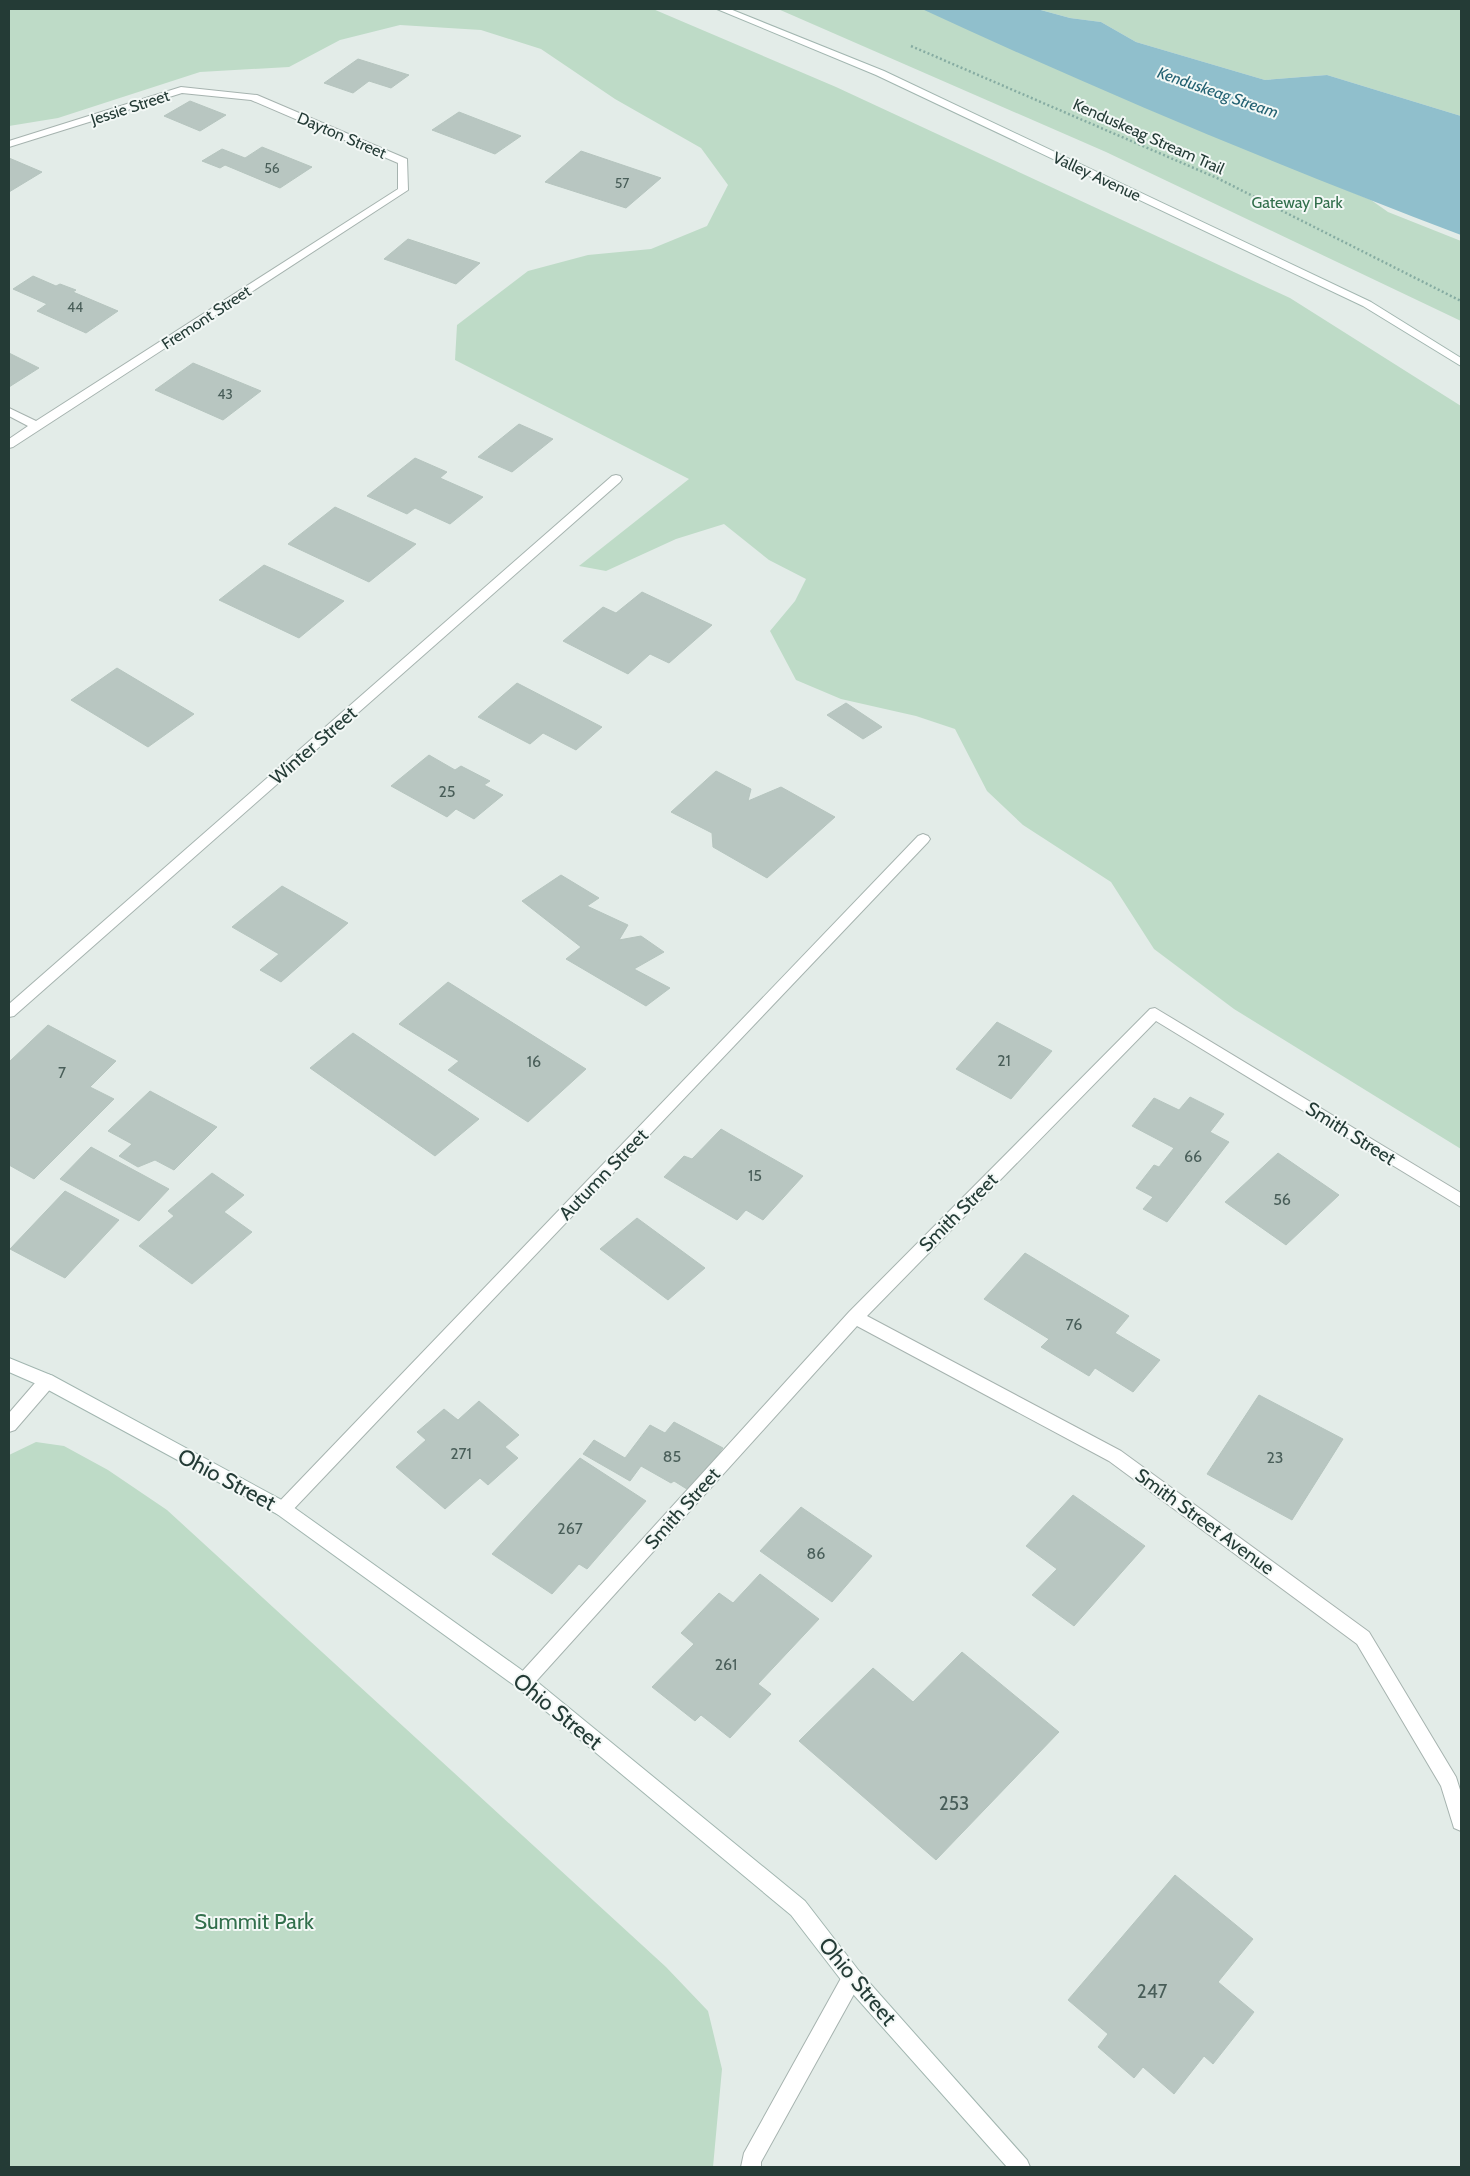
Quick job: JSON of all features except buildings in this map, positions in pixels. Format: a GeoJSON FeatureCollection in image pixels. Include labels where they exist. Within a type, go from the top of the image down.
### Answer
{"type":"FeatureCollection","features":[{"type":"Feature","properties":{"kind":"street","name":"Valley Avenue"},"geometry":{"type":"LineString","coordinates":[[722,9],[880,73],[1367,304],[1461,363]]}},
{"type":"Feature","properties":{"kind":"street","name":"Jessie Street"},"geometry":{"type":"LineString","coordinates":[[9,144],[181,90],[253,97]]}},
{"type":"Feature","properties":{"kind":"street","name":"Dayton Street"},"geometry":{"type":"LineString","coordinates":[[253,97],[403,161],[403,190]]}},
{"type":"Feature","properties":{"kind":"street","name":"Fremont Street"},"geometry":{"type":"LineString","coordinates":[[9,444],[403,190]]}},
{"type":"Feature","properties":{"kind":"street"},"geometry":{"type":"LineString","coordinates":[[9,411],[36,426]]}},
{"type":"Feature","properties":{"kind":"street","name":"Winter Street"},"geometry":{"type":"LineString","coordinates":[[9,1012],[616,479]]}},
{"type":"Feature","properties":{"kind":"street","name":"Autumn Street"},"geometry":{"type":"LineString","coordinates":[[283,1509],[922,840]]}},
{"type":"Feature","properties":{"kind":"street","name":"Smith Street"},"geometry":{"type":"LineString","coordinates":[[524,1682],[855,1317],[1155,1013],[1461,1201]]}},
{"type":"Feature","properties":{"kind":"street","name":"Smith Street Avenue"},"geometry":{"type":"LineString","coordinates":[[855,1317],[1115,1456],[1363,1638],[1449,1783],[1461,1822]]}},
{"type":"Feature","properties":{"kind":"street","name":"Ohio Street"},"geometry":{"type":"LineString","coordinates":[[9,1365],[47,1381],[283,1509],[524,1682],[798,1908],[852,1978],[1020,2167]]}},
{"type":"Feature","properties":{"kind":"street"},"geometry":{"type":"LineString","coordinates":[[9,1424],[47,1381]]}},
{"type":"Feature","properties":{"kind":"street"},"geometry":{"type":"LineString","coordinates":[[751,2167],[751,2160],[852,1978]]}},
{"type":"Feature","properties":{"kind":"path","name":"Kenduskeag Stream Trail"},"geometry":{"type":"LineString","coordinates":[[906,44],[1217,178],[1461,302]]}},
{"type":"Feature","properties":{"kind":"green space"},"geometry":{"type":"Polygon","coordinates":[[[9,9],[653,9],[836,87],[1290,298],[1461,406],[1461,1149],[1234,1009],[1154,949],[1111,882],[1023,825],[987,791],[955,729],[916,716],[841,699],[796,680],[770,631],[795,601],[806,579],[769,560],[724,524],[676,539],[606,571],[579,566],[689,479],[455,360],[457,325],[528,271],[588,255],[651,249],[707,226],[728,185],[701,148],[615,99],[541,49],[481,30],[400,25],[340,40],[289,67],[200,72],[58,118],[9,126],[9,9]]]}},
{"type":"Feature","properties":{"kind":"green space","name":"Gateway Park"},"geometry":{"type":"Polygon","coordinates":[[[778,9],[934,9],[1129,97],[1147,108],[1371,200],[1388,212],[1461,241],[1461,321],[1106,152],[778,9]]]}},
{"type":"Feature","properties":{"kind":"green space"},"geometry":{"type":"Polygon","coordinates":[[[1037,9],[1461,9],[1461,116],[1327,75],[1265,80],[1136,42],[1101,22],[1070,18],[1037,9]]]}},
{"type":"Feature","properties":{"kind":"green space","name":"Summit Park"},"geometry":{"type":"Polygon","coordinates":[[[36,1442],[64,1446],[108,1470],[167,1510],[666,1967],[708,2011],[722,2069],[713,2167],[9,2167],[9,1455],[36,1442]]]}},
{"type":"Feature","properties":{"kind":"water","name":"Kenduskeag Stream"},"geometry":{"type":"Polygon","coordinates":[[[922,9],[1037,9],[1070,18],[1101,22],[1136,42],[1265,80],[1327,75],[1461,116],[1461,235],[1190,127],[922,9]]]}}]}
